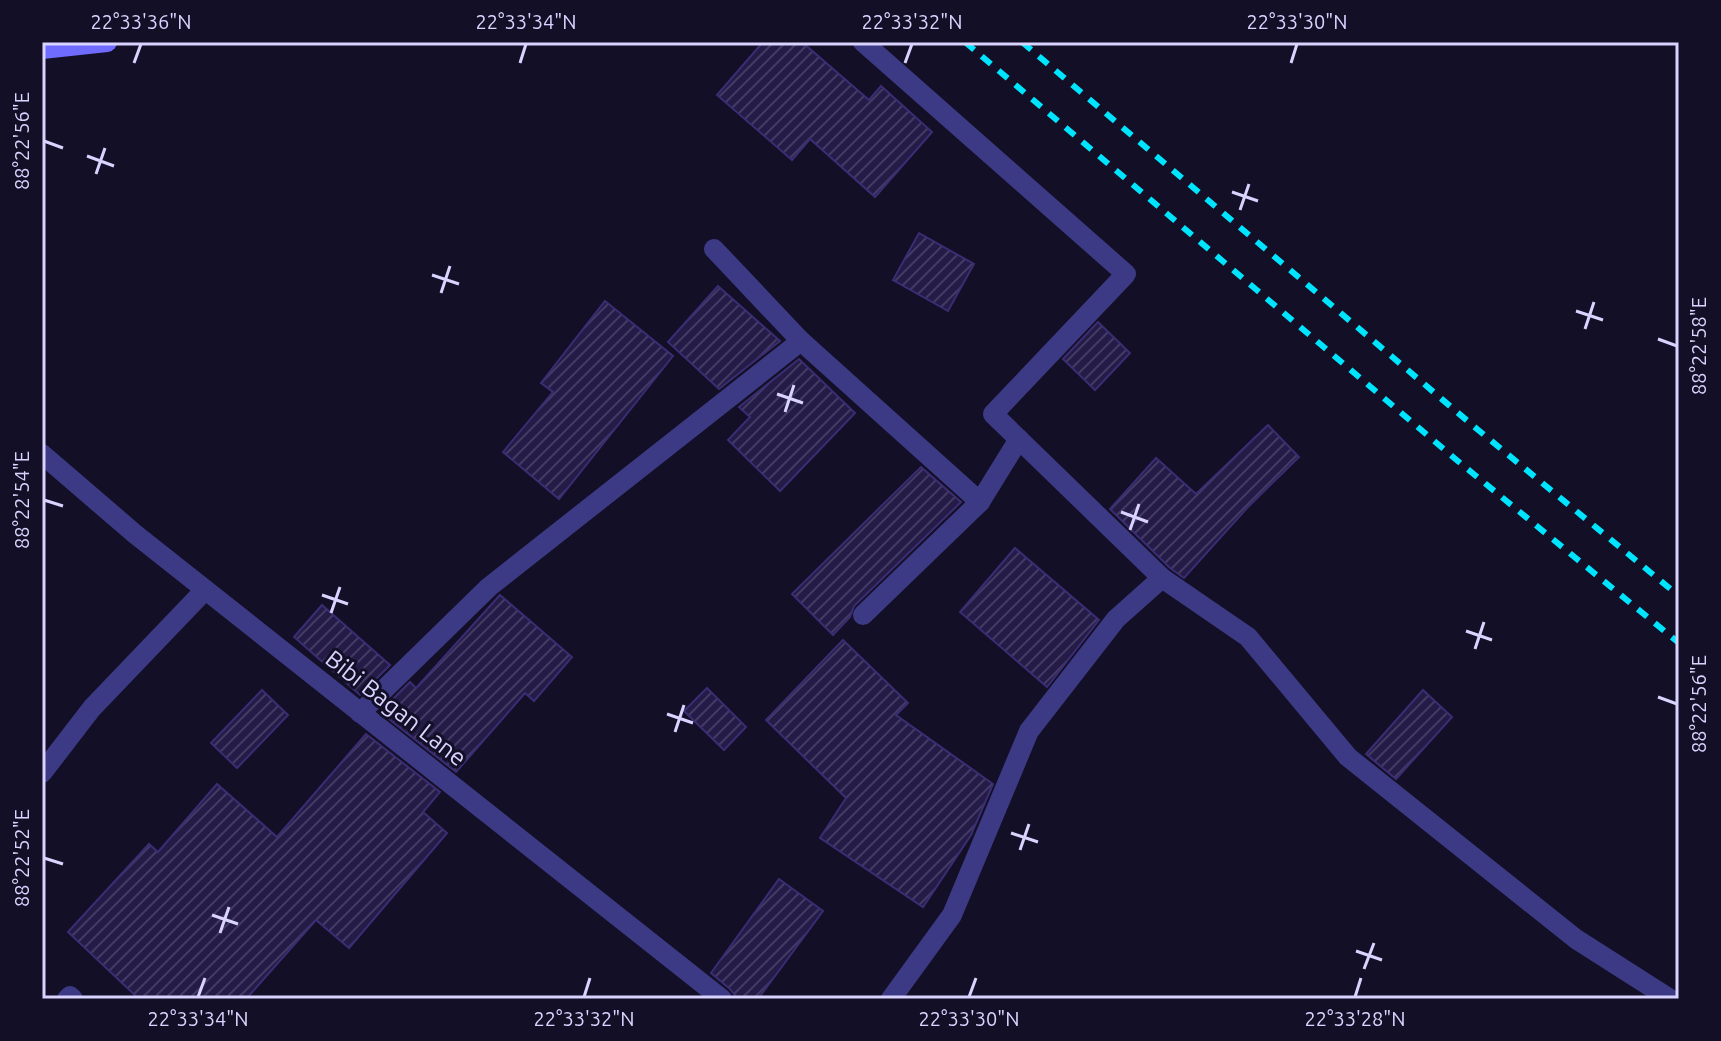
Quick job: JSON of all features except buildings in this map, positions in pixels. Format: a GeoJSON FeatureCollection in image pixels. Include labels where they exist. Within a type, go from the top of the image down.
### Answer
{"type":"FeatureCollection","features":[{"type":"Feature","properties":{"kind":"main road"},"geometry":{"type":"LineString","coordinates":[[42,49],[107,42]]}},
{"type":"Feature","properties":{"kind":"street"},"geometry":{"type":"LineString","coordinates":[[863,42],[1126,274],[993,414],[1162,578],[1248,637],[1348,757],[1576,939],[1670,999]]}},
{"type":"Feature","properties":{"kind":"street"},"geometry":{"type":"LineString","coordinates":[[714,249],[801,341],[980,502]]}},
{"type":"Feature","properties":{"kind":"street"},"geometry":{"type":"LineString","coordinates":[[360,713],[489,587],[801,341]]}},
{"type":"Feature","properties":{"kind":"street"},"geometry":{"type":"LineString","coordinates":[[863,615],[980,502],[1019,439]]}},
{"type":"Feature","properties":{"kind":"street","name":"Bibi Bagan Lane"},"geometry":{"type":"LineString","coordinates":[[42,454],[205,590],[722,999]]}},
{"type":"Feature","properties":{"kind":"street"},"geometry":{"type":"LineString","coordinates":[[891,999],[952,915],[1029,731],[1116,619],[1162,578]]}},
{"type":"Feature","properties":{"kind":"street"},"geometry":{"type":"LineString","coordinates":[[42,773],[92,708],[205,590]]}},
{"type":"Feature","properties":{"kind":"railway"},"geometry":{"type":"LineString","coordinates":[[965,42],[1453,457],[1679,643]]}},
{"type":"Feature","properties":{"kind":"railway"},"geometry":{"type":"LineString","coordinates":[[1022,42],[1477,429],[1679,596]]}}]}
